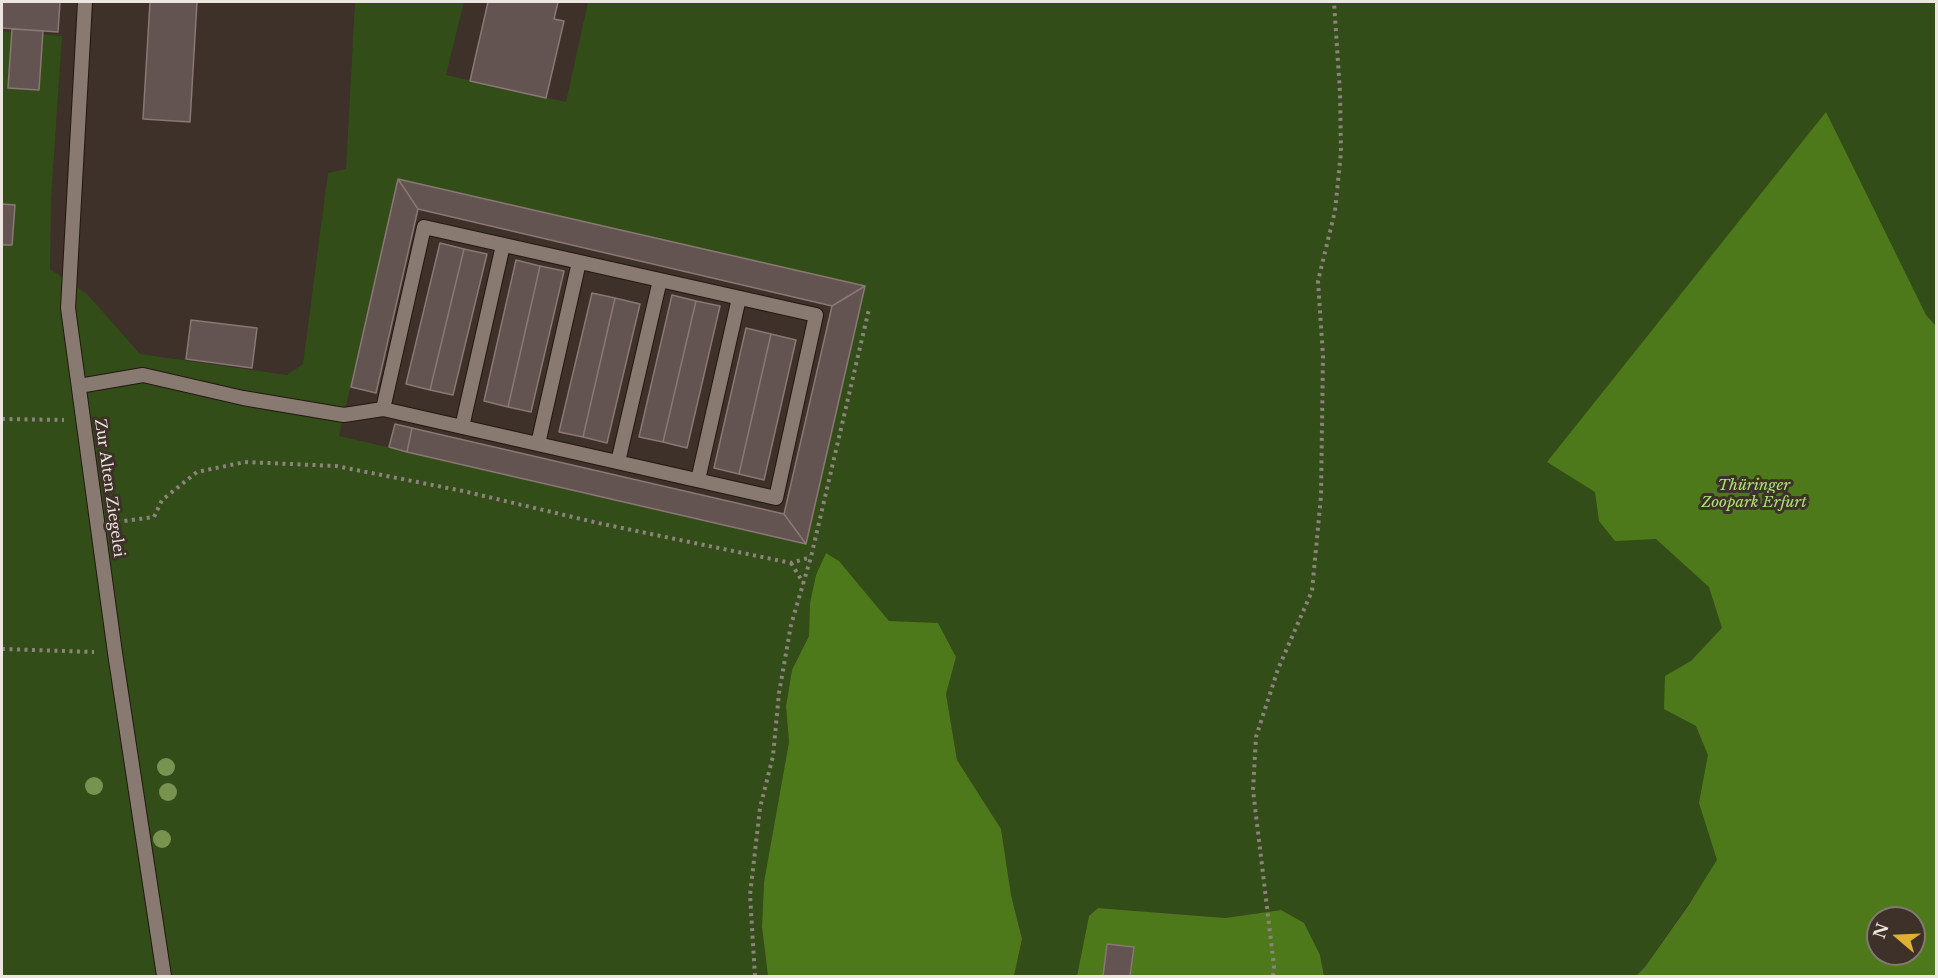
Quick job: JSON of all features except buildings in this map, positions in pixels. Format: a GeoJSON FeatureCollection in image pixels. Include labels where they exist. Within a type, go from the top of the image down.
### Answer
{"type":"FeatureCollection","features":[{"type":"Feature","properties":{"kind":"lane","name":"Zur Alten Ziegelei"},"geometry":{"type":"LineString","coordinates":[[85,2],[68,308],[115,653],[164,976]]}},
{"type":"Feature","properties":{"kind":"lane"},"geometry":{"type":"LineString","coordinates":[[79,386],[143,375],[243,398],[344,415],[383,409],[776,498],[816,315],[424,227],[383,409]]}},
{"type":"Feature","properties":{"kind":"lane"},"geometry":{"type":"LineString","coordinates":[[462,427],[503,245]]}},
{"type":"Feature","properties":{"kind":"lane"},"geometry":{"type":"LineString","coordinates":[[538,444],[579,262]]}},
{"type":"Feature","properties":{"kind":"lane"},"geometry":{"type":"LineString","coordinates":[[618,462],[660,280]]}},
{"type":"Feature","properties":{"kind":"lane"},"geometry":{"type":"LineString","coordinates":[[698,480],[739,298]]}},
{"type":"Feature","properties":{"kind":"path"},"geometry":{"type":"LineString","coordinates":[[1273,976],[1274,966],[1253,790],[1256,737],[1278,669],[1312,591],[1321,496],[1323,356],[1318,281],[1335,211],[1341,152],[1334,2]]}},
{"type":"Feature","properties":{"kind":"path"},"geometry":{"type":"LineString","coordinates":[[755,976],[750,895],[760,808],[773,756],[779,693],[791,625],[812,557],[869,309]]}},
{"type":"Feature","properties":{"kind":"path"},"geometry":{"type":"LineString","coordinates":[[2,419],[83,420]]}},
{"type":"Feature","properties":{"kind":"path"},"geometry":{"type":"LineString","coordinates":[[97,525],[154,517],[162,500],[197,472],[245,462],[336,466],[463,491],[598,523],[791,563],[812,557]]}},
{"type":"Feature","properties":{"kind":"path"},"geometry":{"type":"LineString","coordinates":[[791,563],[804,584]]}},
{"type":"Feature","properties":{"kind":"path"},"geometry":{"type":"LineString","coordinates":[[2,649],[115,653]]}},
{"type":"Feature","properties":{"kind":"green space"},"geometry":{"type":"Polygon","coordinates":[[[355,2],[464,2],[446,75],[566,102],[588,2],[1936,2],[1936,976],[1651,976],[1703,883],[1645,967],[1636,976],[1324,976],[1320,955],[1281,910],[1225,918],[1098,908],[1089,916],[1077,976],[1014,976],[1022,939],[1011,895],[1001,829],[957,760],[946,694],[956,657],[938,624],[889,621],[839,561],[826,553],[816,575],[810,603],[809,636],[792,670],[786,706],[789,742],[764,882],[762,927],[768,976],[2,976],[2,31],[62,36],[51,198],[50,269],[87,294],[140,354],[287,375],[303,364],[328,173],[346,169],[355,2]],[[398,179],[339,436],[806,543],[865,286],[398,179]]]}},
{"type":"Feature","properties":{"kind":"green space","name":"Thüringer Zoopark Erfurt"},"geometry":{"type":"Polygon","coordinates":[[[1826,112],[1926,315],[1936,326],[1936,976],[1636,976],[1645,967],[1688,906],[1717,860],[1699,803],[1708,755],[1696,726],[1664,709],[1665,676],[1691,661],[1722,628],[1709,587],[1656,539],[1615,541],[1599,521],[1595,492],[1547,462],[1826,112]]]}},
{"type":"Feature","properties":{"kind":"green space"},"geometry":{"type":"Polygon","coordinates":[[[826,553],[839,561],[889,621],[938,623],[956,657],[946,694],[957,760],[1001,829],[1011,895],[1022,939],[1014,976],[768,976],[762,927],[764,882],[789,742],[786,706],[792,670],[809,636],[810,603],[816,575],[826,553]]]}},
{"type":"Feature","properties":{"kind":"green space"},"geometry":{"type":"Polygon","coordinates":[[[1098,908],[1225,918],[1281,910],[1304,923],[1320,955],[1324,976],[1077,976],[1089,916],[1098,908]]]}}]}
